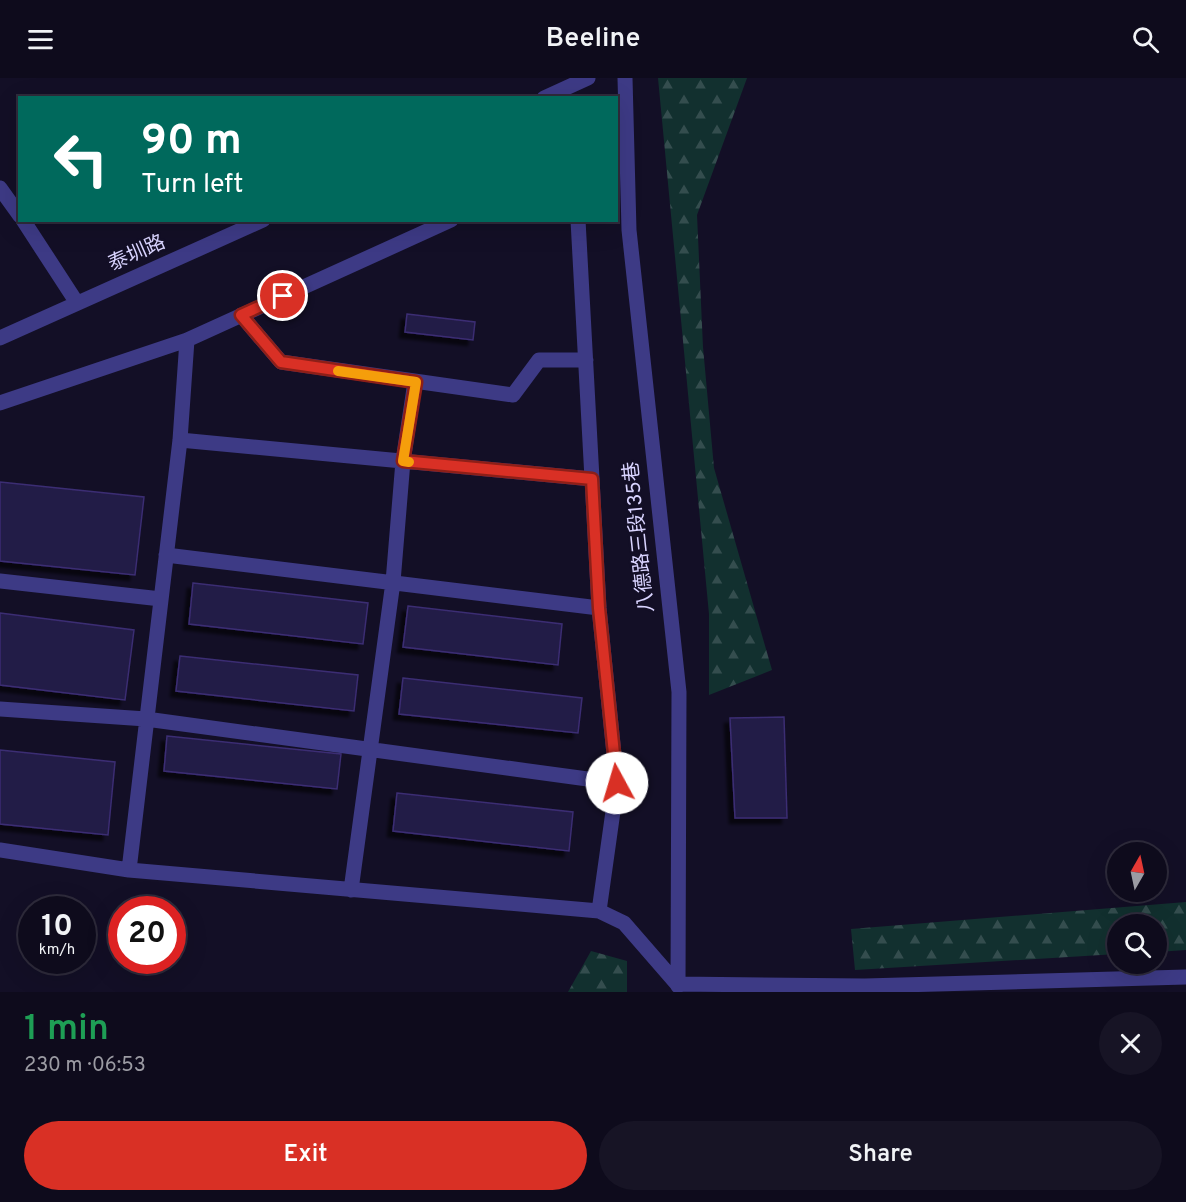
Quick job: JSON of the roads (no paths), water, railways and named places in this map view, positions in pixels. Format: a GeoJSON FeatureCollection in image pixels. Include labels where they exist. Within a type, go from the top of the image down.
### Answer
{"type":"FeatureCollection","features":[{"type":"Feature","properties":{"kind":"street"},"geometry":{"type":"LineString","coordinates":[[548,96],[588,78]]}},
{"type":"Feature","properties":{"kind":"street","name":"八德路三段135巷"},"geometry":{"type":"LineString","coordinates":[[625,78],[629,230],[679,692],[678,988]]}},
{"type":"Feature","properties":{"kind":"street"},"geometry":{"type":"LineString","coordinates":[[0,188],[18,213]]}},
{"type":"Feature","properties":{"kind":"street"},"geometry":{"type":"LineString","coordinates":[[24,222],[77,303]]}},
{"type":"Feature","properties":{"kind":"street","name":"泰圳路"},"geometry":{"type":"LineString","coordinates":[[0,338],[259,222]]}},
{"type":"Feature","properties":{"kind":"street"},"geometry":{"type":"LineString","coordinates":[[0,404],[187,340],[447,222]]}},
{"type":"Feature","properties":{"kind":"street"},"geometry":{"type":"LineString","coordinates":[[578,222],[599,608],[617,783],[599,911]]}},
{"type":"Feature","properties":{"kind":"street"},"geometry":{"type":"LineString","coordinates":[[241,315],[281,362],[513,395],[539,360],[586,360]]}},
{"type":"Feature","properties":{"kind":"street"},"geometry":{"type":"LineString","coordinates":[[129,870],[180,440],[187,340]]}},
{"type":"Feature","properties":{"kind":"street"},"geometry":{"type":"LineString","coordinates":[[351,890],[393,582],[403,461],[416,382]]}},
{"type":"Feature","properties":{"kind":"street"},"geometry":{"type":"LineString","coordinates":[[180,440],[592,479]]}},
{"type":"Feature","properties":{"kind":"street"},"geometry":{"type":"LineString","coordinates":[[166,555],[599,608]]}},
{"type":"Feature","properties":{"kind":"street"},"geometry":{"type":"LineString","coordinates":[[0,581],[161,599]]}},
{"type":"Feature","properties":{"kind":"street"},"geometry":{"type":"LineString","coordinates":[[0,709],[146,718],[369,751],[617,783]]}},
{"type":"Feature","properties":{"kind":"street"},"geometry":{"type":"LineString","coordinates":[[0,850],[129,870],[599,911],[624,923],[678,988],[865,986],[1186,977]]}}]}
